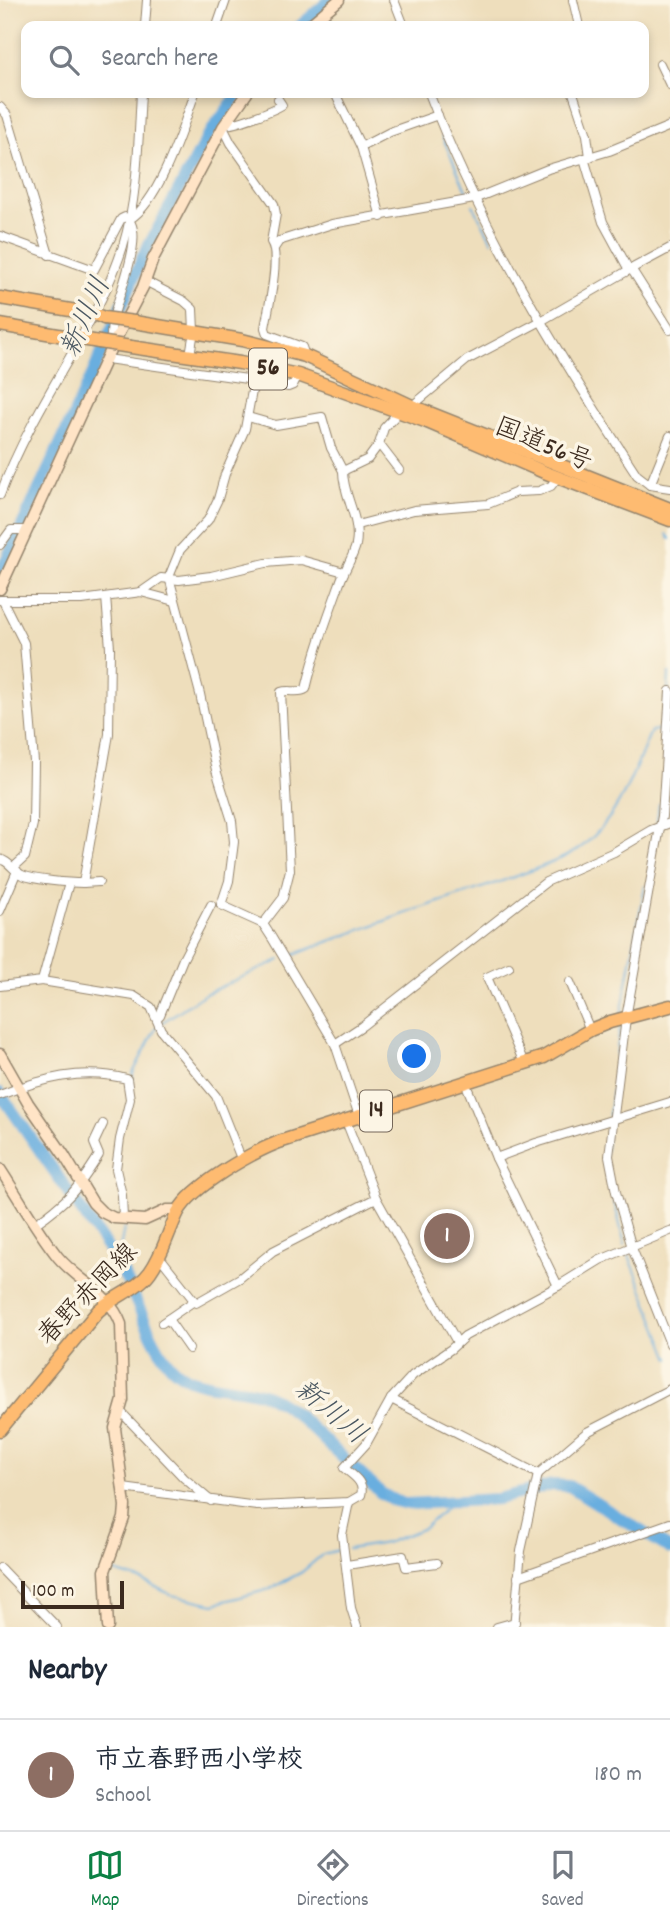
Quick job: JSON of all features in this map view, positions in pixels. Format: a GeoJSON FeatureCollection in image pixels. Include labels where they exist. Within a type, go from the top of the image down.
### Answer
{"type":"FeatureCollection","features":[{"type":"Feature","properties":{"kind":"main road"},"geometry":{"type":"LineString","coordinates":[[314,21],[339,0]]}},
{"type":"Feature","properties":{"kind":"main road"},"geometry":{"type":"LineString","coordinates":[[0,589],[153,259],[223,126],[243,98]]}},
{"type":"Feature","properties":{"kind":"main road","name":"56"},"geometry":{"type":"LineString","coordinates":[[0,298],[271,346],[305,356],[406,408]]}},
{"type":"Feature","properties":{"kind":"main road","name":"56"},"geometry":{"type":"LineString","coordinates":[[0,325],[298,375],[406,408]]}},
{"type":"Feature","properties":{"kind":"main road","name":"国道56号"},"geometry":{"type":"LineString","coordinates":[[406,408],[557,478],[670,520]]}},
{"type":"Feature","properties":{"kind":"main road","name":"国道56号"},"geometry":{"type":"LineString","coordinates":[[406,408],[670,509]]}},
{"type":"Feature","properties":{"kind":"main road","name":"春野赤岡線"},"geometry":{"type":"LineString","coordinates":[[1,1426],[108,1302],[130,1289],[150,1272],[179,1210],[200,1188],[242,1161],[279,1142],[524,1063],[544,1056],[590,1030],[670,1006]]}},
{"type":"Feature","properties":{"kind":"main road"},"geometry":{"type":"LineString","coordinates":[[0,1054],[21,1088],[74,1192],[114,1219],[145,1220],[167,1210],[179,1210]]}},
{"type":"Feature","properties":{"kind":"main road"},"geometry":{"type":"LineString","coordinates":[[0,1169],[35,1224],[67,1267],[84,1283],[96,1289],[117,1312],[121,1324],[124,1400],[115,1428],[124,1518],[105,1571],[108,1627]]}},
{"type":"Feature","properties":{"kind":"street"},"geometry":{"type":"LineString","coordinates":[[145,21],[146,0]]}},
{"type":"Feature","properties":{"kind":"street"},"geometry":{"type":"LineString","coordinates":[[219,21],[226,0]]}},
{"type":"Feature","properties":{"kind":"street"},"geometry":{"type":"LineString","coordinates":[[573,0],[578,21]]}},
{"type":"Feature","properties":{"kind":"street"},"geometry":{"type":"LineString","coordinates":[[397,1],[403,21]]}},
{"type":"Feature","properties":{"kind":"street"},"geometry":{"type":"LineString","coordinates":[[660,64],[670,85]]}},
{"type":"Feature","properties":{"kind":"street"},"geometry":{"type":"LineString","coordinates":[[0,495],[8,475],[95,314],[122,249],[130,219],[136,177],[141,98]]}},
{"type":"Feature","properties":{"kind":"street"},"geometry":{"type":"LineString","coordinates":[[0,236],[94,270],[121,219],[130,219],[141,213],[155,189],[180,137],[193,98]]}},
{"type":"Feature","properties":{"kind":"street"},"geometry":{"type":"LineString","coordinates":[[337,98],[361,147],[381,216]]}},
{"type":"Feature","properties":{"kind":"street"},"geometry":{"type":"LineString","coordinates":[[431,98],[474,199],[572,375],[637,475],[650,485],[670,488]]}},
{"type":"Feature","properties":{"kind":"street"},"geometry":{"type":"LineString","coordinates":[[575,98],[587,135],[587,158],[603,222],[630,270],[670,330]]}},
{"type":"Feature","properties":{"kind":"street"},"geometry":{"type":"LineString","coordinates":[[275,247],[271,242],[276,214],[274,204],[231,143],[223,126],[268,113],[282,105],[278,99]]}},
{"type":"Feature","properties":{"kind":"street"},"geometry":{"type":"LineString","coordinates":[[0,107],[7,115],[49,255]]}},
{"type":"Feature","properties":{"kind":"street"},"geometry":{"type":"LineString","coordinates":[[361,147],[390,132],[438,115]]}},
{"type":"Feature","properties":{"kind":"street"},"geometry":{"type":"LineString","coordinates":[[305,356],[302,347],[267,334],[265,328],[275,247],[279,242],[332,224],[458,204],[548,169],[609,151],[670,126]]}},
{"type":"Feature","properties":{"kind":"street"},"geometry":{"type":"LineString","coordinates":[[130,219],[134,227],[132,249],[112,322],[108,356],[288,387],[293,385],[298,375]]}},
{"type":"Feature","properties":{"kind":"street"},"geometry":{"type":"LineString","coordinates":[[344,471],[368,459],[379,444],[384,428],[467,360],[670,248]]}},
{"type":"Feature","properties":{"kind":"street"},"geometry":{"type":"LineString","coordinates":[[145,281],[194,309],[190,355]]}},
{"type":"Feature","properties":{"kind":"street"},"geometry":{"type":"LineString","coordinates":[[254,380],[245,429],[225,474],[218,499],[208,520],[180,550],[169,578],[200,694],[216,769],[232,821],[234,842],[229,881],[221,905],[263,924],[335,1044],[359,1116]]}},
{"type":"Feature","properties":{"kind":"street"},"geometry":{"type":"LineString","coordinates":[[248,417],[276,425],[322,417],[331,448],[344,471],[347,496],[357,525],[356,547],[344,572],[312,662],[306,689],[281,692],[290,870],[283,898],[263,924]]}},
{"type":"Feature","properties":{"kind":"street"},"geometry":{"type":"LineString","coordinates":[[650,485],[670,436]]}},
{"type":"Feature","properties":{"kind":"street"},"geometry":{"type":"LineString","coordinates":[[379,444],[398,470]]}},
{"type":"Feature","properties":{"kind":"street"},"geometry":{"type":"LineString","coordinates":[[357,525],[414,510],[488,504],[517,492],[539,491],[551,486],[557,478]]}},
{"type":"Feature","properties":{"kind":"street"},"geometry":{"type":"LineString","coordinates":[[0,545],[11,530],[27,530]]}},
{"type":"Feature","properties":{"kind":"street"},"geometry":{"type":"LineString","coordinates":[[141,592],[161,578],[179,580],[211,576],[266,563],[301,560],[344,572]]}},
{"type":"Feature","properties":{"kind":"street"},"geometry":{"type":"LineString","coordinates":[[0,911],[16,869],[26,857],[33,824],[34,762],[24,643],[2,600],[82,600],[141,592],[175,601]]}},
{"type":"Feature","properties":{"kind":"street"},"geometry":{"type":"LineString","coordinates":[[83,883],[109,734],[110,648],[106,597]]}},
{"type":"Feature","properties":{"kind":"street"},"geometry":{"type":"LineString","coordinates":[[670,691],[664,790],[626,1018],[609,1156],[632,1248],[670,1344]]}},
{"type":"Feature","properties":{"kind":"street"},"geometry":{"type":"LineString","coordinates":[[335,1044],[362,1026],[546,882],[614,852],[670,823]]}},
{"type":"Feature","properties":{"kind":"street"},"geometry":{"type":"LineString","coordinates":[[0,859],[9,862],[22,875],[69,883],[99,882]]}},
{"type":"Feature","properties":{"kind":"street"},"geometry":{"type":"LineString","coordinates":[[42,981],[69,883]]}},
{"type":"Feature","properties":{"kind":"street"},"geometry":{"type":"LineString","coordinates":[[159,1023],[183,960],[211,905]]}},
{"type":"Feature","properties":{"kind":"street"},"geometry":{"type":"LineString","coordinates":[[509,967],[487,977],[524,1063]]}},
{"type":"Feature","properties":{"kind":"street"},"geometry":{"type":"LineString","coordinates":[[0,986],[42,981],[134,996],[151,1007],[159,1023],[216,1096],[242,1161]]}},
{"type":"Feature","properties":{"kind":"street"},"geometry":{"type":"LineString","coordinates":[[570,982],[590,1030]]}},
{"type":"Feature","properties":{"kind":"street"},"geometry":{"type":"LineString","coordinates":[[3,1094],[64,1076],[108,1074],[127,1079],[130,1099],[116,1169],[125,1219]]}},
{"type":"Feature","properties":{"kind":"street"},"geometry":{"type":"LineString","coordinates":[[465,1082],[496,1158],[558,1286]]}},
{"type":"Feature","properties":{"kind":"street"},"geometry":{"type":"LineString","coordinates":[[496,1158],[670,1102]]}},
{"type":"Feature","properties":{"kind":"street"},"geometry":{"type":"LineString","coordinates":[[346,1121],[376,1198],[457,1342]]}},
{"type":"Feature","properties":{"kind":"street"},"geometry":{"type":"LineString","coordinates":[[35,1224],[74,1192],[99,1155],[94,1143],[103,1124]]}},
{"type":"Feature","properties":{"kind":"street"},"geometry":{"type":"LineString","coordinates":[[189,1349],[165,1321],[194,1301],[196,1303],[240,1278],[273,1251],[376,1198]]}},
{"type":"Feature","properties":{"kind":"street"},"geometry":{"type":"LineString","coordinates":[[123,1488],[257,1506],[349,1502],[361,1495],[363,1488],[345,1466],[366,1444],[391,1399],[413,1375],[457,1342],[600,1260],[670,1231]]}},
{"type":"Feature","properties":{"kind":"street"},"geometry":{"type":"LineString","coordinates":[[158,1258],[194,1301]]}},
{"type":"Feature","properties":{"kind":"street"},"geometry":{"type":"LineString","coordinates":[[497,1627],[514,1625],[521,1551],[538,1474],[587,1432],[670,1389]]}},
{"type":"Feature","properties":{"kind":"street"},"geometry":{"type":"LineString","coordinates":[[391,1399],[538,1474]]}},
{"type":"Feature","properties":{"kind":"street"},"geometry":{"type":"LineString","coordinates":[[121,1412],[184,1478],[211,1501]]}},
{"type":"Feature","properties":{"kind":"street"},"geometry":{"type":"LineString","coordinates":[[349,1502],[342,1535],[351,1608],[357,1627]]}},
{"type":"Feature","properties":{"kind":"street"},"geometry":{"type":"LineString","coordinates":[[518,1577],[670,1524]]}},
{"type":"Feature","properties":{"kind":"street"},"geometry":{"type":"LineString","coordinates":[[347,1561],[404,1556],[406,1567],[437,1563]]}},
{"type":"Feature","properties":{"kind":"street"},"geometry":{"type":"LineString","coordinates":[[0,1569],[57,1627]]}},
{"type":"Feature","properties":{"kind":"waterway","name":"新川川"},"geometry":{"type":"LineString","coordinates":[[306,21],[330,0]]}},
{"type":"Feature","properties":{"kind":"waterway","name":"新川川"},"geometry":{"type":"LineString","coordinates":[[0,573],[89,382],[143,256],[208,136],[235,98]]}},
{"type":"Feature","properties":{"kind":"waterway"},"geometry":{"type":"LineString","coordinates":[[442,136],[468,195]]}},
{"type":"Feature","properties":{"kind":"waterway"},"geometry":{"type":"LineString","coordinates":[[473,205],[492,241]]}},
{"type":"Feature","properties":{"kind":"waterway"},"geometry":{"type":"LineString","coordinates":[[592,413],[598,423]]}},
{"type":"Feature","properties":{"kind":"waterway"},"geometry":{"type":"LineString","coordinates":[[667,534],[670,539]]}},
{"type":"Feature","properties":{"kind":"waterway"},"geometry":{"type":"LineString","coordinates":[[668,690],[669,673]]}},
{"type":"Feature","properties":{"kind":"waterway"},"geometry":{"type":"LineString","coordinates":[[288,957],[528,872],[574,852],[607,821],[632,777],[651,731],[663,729]]}},
{"type":"Feature","properties":{"kind":"waterway"},"geometry":{"type":"LineString","coordinates":[[657,822],[659,804]]}},
{"type":"Feature","properties":{"kind":"waterway"},"geometry":{"type":"LineString","coordinates":[[621,1015],[645,886]]}},
{"type":"Feature","properties":{"kind":"waterway"},"geometry":{"type":"LineString","coordinates":[[161,1023],[205,994],[280,960]]}},
{"type":"Feature","properties":{"kind":"waterway"},"geometry":{"type":"LineString","coordinates":[[132,1085],[133,1073],[157,1026]]}},
{"type":"Feature","properties":{"kind":"waterway"},"geometry":{"type":"LineString","coordinates":[[609,1116],[620,1026]]}},
{"type":"Feature","properties":{"kind":"waterway","name":"新川川"},"geometry":{"type":"LineString","coordinates":[[0,1093],[117,1262],[157,1345],[172,1367],[182,1375],[206,1384],[260,1393],[279,1402],[305,1422],[381,1493],[395,1501],[408,1504],[498,1499],[552,1485],[569,1486],[670,1549]]}},
{"type":"Feature","properties":{"kind":"waterway"},"geometry":{"type":"LineString","coordinates":[[608,1127],[604,1161],[625,1245]]}},
{"type":"Feature","properties":{"kind":"waterway"},"geometry":{"type":"LineString","coordinates":[[117,1262],[125,1224]]}},
{"type":"Feature","properties":{"kind":"waterway"},"geometry":{"type":"LineString","coordinates":[[628,1253],[670,1359]]}},
{"type":"Feature","properties":{"kind":"waterway"},"geometry":{"type":"LineString","coordinates":[[348,1549],[386,1543],[424,1528],[453,1502]]}},
{"type":"Feature","properties":{"kind":"waterway"},"geometry":{"type":"LineString","coordinates":[[111,1571],[141,1580],[172,1595],[214,1604],[270,1589],[302,1572],[323,1554],[339,1550]]}},
{"type":"Feature","properties":{"kind":"place","name":"市立春野西小学校"},"geometry":{"type":"Point","coordinates":[447,1236]}}]}
